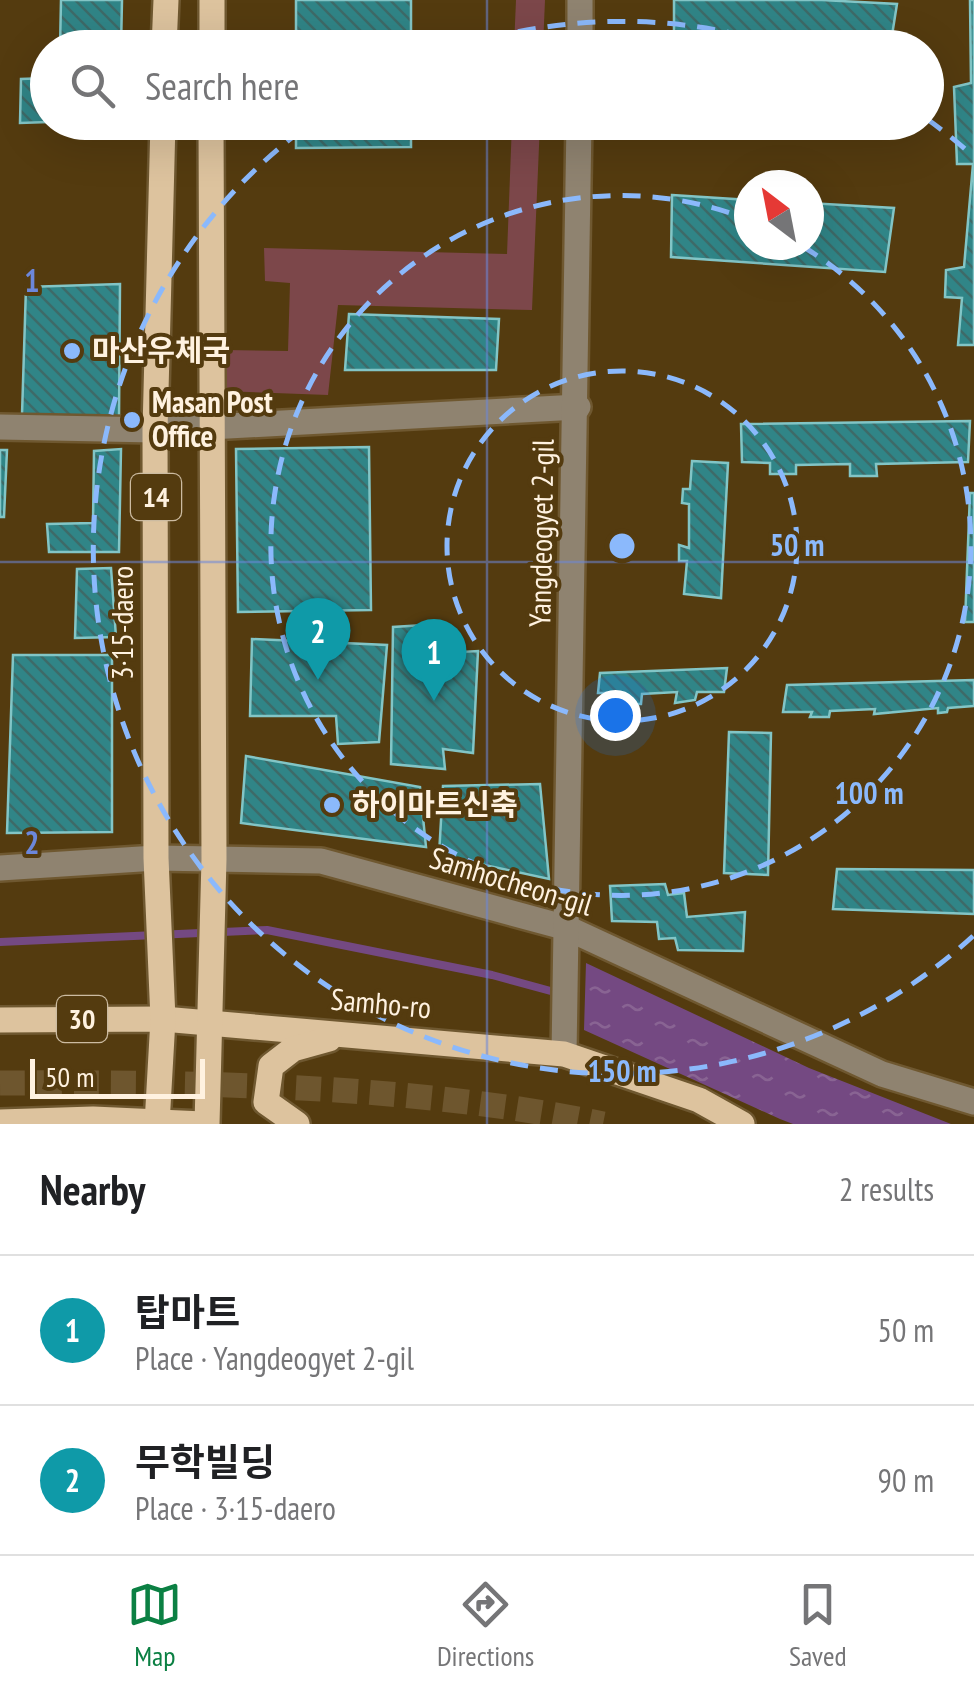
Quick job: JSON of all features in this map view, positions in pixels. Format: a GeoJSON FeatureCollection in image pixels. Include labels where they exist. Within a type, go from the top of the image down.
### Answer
{"type":"FeatureCollection","features":[{"type":"Feature","properties":{"kind":"main road"},"geometry":{"type":"LineString","coordinates":[[165,30],[166,0]]}},
{"type":"Feature","properties":{"kind":"main road"},"geometry":{"type":"LineString","coordinates":[[212,0],[212,30]]}},
{"type":"Feature","properties":{"kind":"main road","name":"3·15-daero"},"geometry":{"type":"LineString","coordinates":[[158,1123],[163,1009],[157,865],[156,430],[163,140]]}},
{"type":"Feature","properties":{"kind":"main road","name":"14"},"geometry":{"type":"LineString","coordinates":[[205,1124],[213,865],[211,140]]}},
{"type":"Feature","properties":{"kind":"main road","name":"Samho-ro"},"geometry":{"type":"LineString","coordinates":[[0,1020],[163,1009],[208,1011],[348,1034],[565,1043],[698,1100],[742,1124]]}},
{"type":"Feature","properties":{"kind":"main road"},"geometry":{"type":"LineString","coordinates":[[296,1124],[266,1102],[271,1066],[293,1048],[348,1034]]}},
{"type":"Feature","properties":{"kind":"main road"},"geometry":{"type":"LineString","coordinates":[[0,1122],[205,1124]]}},
{"type":"Feature","properties":{"kind":"street"},"geometry":{"type":"LineString","coordinates":[[580,0],[580,30]]}},
{"type":"Feature","properties":{"kind":"street","name":"Yangdeogyet 2-gil"},"geometry":{"type":"LineString","coordinates":[[565,1043],[578,407],[579,140]]}},
{"type":"Feature","properties":{"kind":"street"},"geometry":{"type":"LineString","coordinates":[[0,427],[156,430],[578,407]]}},
{"type":"Feature","properties":{"kind":"street","name":"Samhocheon-gil"},"geometry":{"type":"LineString","coordinates":[[0,868],[321,862],[566,936],[882,1074],[974,1102]]}},
{"type":"Feature","properties":{"kind":"shaded area"},"geometry":{"type":"Polygon","coordinates":[[[516,0],[545,0],[544,30],[515,30],[516,0]]]}},
{"type":"Feature","properties":{"kind":"shaded area"},"geometry":{"type":"Polygon","coordinates":[[[511,140],[539,140],[532,310],[338,305],[328,395],[220,391],[224,350],[288,351],[290,283],[265,281],[264,248],[507,254],[511,140]]]}},
{"type":"Feature","properties":{"kind":"water"},"geometry":{"type":"Polygon","coordinates":[[[586,963],[809,1068],[951,1124],[793,1124],[780,1119],[584,1030],[586,963]]]}},
{"type":"Feature","properties":{"kind":"building"},"geometry":{"type":"Polygon","coordinates":[[[61,0],[122,0],[121,30],[60,30],[61,0]]]}},
{"type":"Feature","properties":{"kind":"building"},"geometry":{"type":"Polygon","coordinates":[[[296,0],[411,0],[411,30],[296,30],[296,0]]]}},
{"type":"Feature","properties":{"kind":"building"},"geometry":{"type":"Polygon","coordinates":[[[674,0],[897,4],[893,30],[674,30],[674,0]]]}},
{"type":"Feature","properties":{"kind":"building"},"geometry":{"type":"Polygon","coordinates":[[[970,0],[974,0],[974,345],[958,345],[962,298],[945,297],[946,270],[964,267],[973,164],[957,164],[954,87],[971,83],[970,0]]]}},
{"type":"Feature","properties":{"kind":"building"},"geometry":{"type":"Polygon","coordinates":[[[21,79],[30,79],[30,123],[20,123],[21,79]]]}},
{"type":"Feature","properties":{"kind":"building"},"geometry":{"type":"Polygon","coordinates":[[[296,140],[411,140],[411,147],[296,148],[296,140]]]}},
{"type":"Feature","properties":{"kind":"building"},"geometry":{"type":"Polygon","coordinates":[[[672,195],[734,199],[734,260],[824,260],[824,204],[894,208],[885,272],[671,257],[672,195]]]}},
{"type":"Feature","properties":{"kind":"building","name":"마산우체국"},"geometry":{"type":"Polygon","coordinates":[[[120,284],[119,419],[22,415],[26,287],[120,284]]]}},
{"type":"Feature","properties":{"kind":"building"},"geometry":{"type":"Polygon","coordinates":[[[349,314],[499,319],[496,370],[345,370],[349,314]]]}},
{"type":"Feature","properties":{"kind":"building"},"geometry":{"type":"Polygon","coordinates":[[[970,421],[968,462],[876,464],[877,476],[850,476],[850,464],[796,465],[796,474],[770,474],[770,463],[742,462],[741,424],[970,421]]]}},
{"type":"Feature","properties":{"kind":"building"},"geometry":{"type":"Polygon","coordinates":[[[369,447],[371,610],[238,612],[236,449],[369,447]]]}},
{"type":"Feature","properties":{"kind":"building"},"geometry":{"type":"Polygon","coordinates":[[[121,449],[119,552],[49,552],[47,524],[93,523],[94,451],[121,449]]]}},
{"type":"Feature","properties":{"kind":"building"},"geometry":{"type":"Polygon","coordinates":[[[0,450],[7,450],[4,517],[0,517],[0,450]]]}},
{"type":"Feature","properties":{"kind":"building"},"geometry":{"type":"Polygon","coordinates":[[[692,461],[728,463],[721,598],[684,594],[687,561],[679,561],[679,545],[689,548],[689,504],[682,503],[683,489],[690,489],[692,461]]]}},
{"type":"Feature","properties":{"kind":"building"},"geometry":{"type":"Polygon","coordinates":[[[970,493],[974,493],[974,622],[965,622],[970,493]]]}},
{"type":"Feature","properties":{"kind":"building"},"geometry":{"type":"Polygon","coordinates":[[[111,568],[116,637],[75,638],[77,569],[111,568]]]}},
{"type":"Feature","properties":{"kind":"building"},"geometry":{"type":"Polygon","coordinates":[[[440,624],[442,653],[478,651],[473,753],[443,749],[445,769],[391,764],[393,627],[440,624]]]}},
{"type":"Feature","properties":{"kind":"building"},"geometry":{"type":"Polygon","coordinates":[[[252,639],[387,645],[379,742],[338,744],[336,716],[250,716],[252,639]]]}},
{"type":"Feature","properties":{"kind":"building"},"geometry":{"type":"Polygon","coordinates":[[[13,655],[112,655],[112,832],[7,833],[13,655]]]}},
{"type":"Feature","properties":{"kind":"building"},"geometry":{"type":"Polygon","coordinates":[[[727,668],[724,692],[697,692],[695,700],[675,703],[677,692],[642,694],[641,704],[616,704],[618,693],[598,693],[600,673],[727,668]]]}},
{"type":"Feature","properties":{"kind":"building"},"geometry":{"type":"Polygon","coordinates":[[[974,680],[974,706],[948,708],[947,712],[938,713],[938,708],[874,714],[875,709],[830,711],[829,717],[810,717],[812,712],[783,712],[787,685],[974,680]]]}},
{"type":"Feature","properties":{"kind":"building"},"geometry":{"type":"Polygon","coordinates":[[[729,732],[771,733],[768,875],[724,873],[729,732]]]}},
{"type":"Feature","properties":{"kind":"building","name":"하이마트신축"},"geometry":{"type":"Polygon","coordinates":[[[246,756],[420,787],[426,847],[241,823],[246,756]]]}},
{"type":"Feature","properties":{"kind":"building"},"geometry":{"type":"Polygon","coordinates":[[[540,784],[549,879],[439,855],[443,786],[540,784]]]}},
{"type":"Feature","properties":{"kind":"building"},"geometry":{"type":"Polygon","coordinates":[[[837,869],[974,870],[974,914],[833,909],[837,869]]]}},
{"type":"Feature","properties":{"kind":"building"},"geometry":{"type":"Polygon","coordinates":[[[665,884],[668,895],[684,893],[687,917],[745,912],[743,951],[678,950],[675,938],[659,939],[657,922],[612,921],[610,886],[665,884]]]}},
{"type":"Feature","properties":{"kind":"waterway"},"geometry":{"type":"LineString","coordinates":[[0,942],[267,930],[492,975],[558,993]]}},
{"type":"Feature","properties":{"kind":"tunnel"},"geometry":{"type":"LineString","coordinates":[[0,1083],[150,1083],[380,1093],[603,1124]]}},
{"type":"Feature","properties":{"kind":"place","name":"마산우체국"},"geometry":{"type":"Point","coordinates":[72,351]}},
{"type":"Feature","properties":{"kind":"place","name":"Masan Post Office"},"geometry":{"type":"Point","coordinates":[132,420]}},
{"type":"Feature","properties":{"kind":"place","name":"무학빌딩"},"geometry":{"type":"Point","coordinates":[318,680]}},
{"type":"Feature","properties":{"kind":"place","name":"탑마트"},"geometry":{"type":"Point","coordinates":[434,701]}},
{"type":"Feature","properties":{"kind":"place","name":"하이마트신축"},"geometry":{"type":"Point","coordinates":[332,805]}}]}
